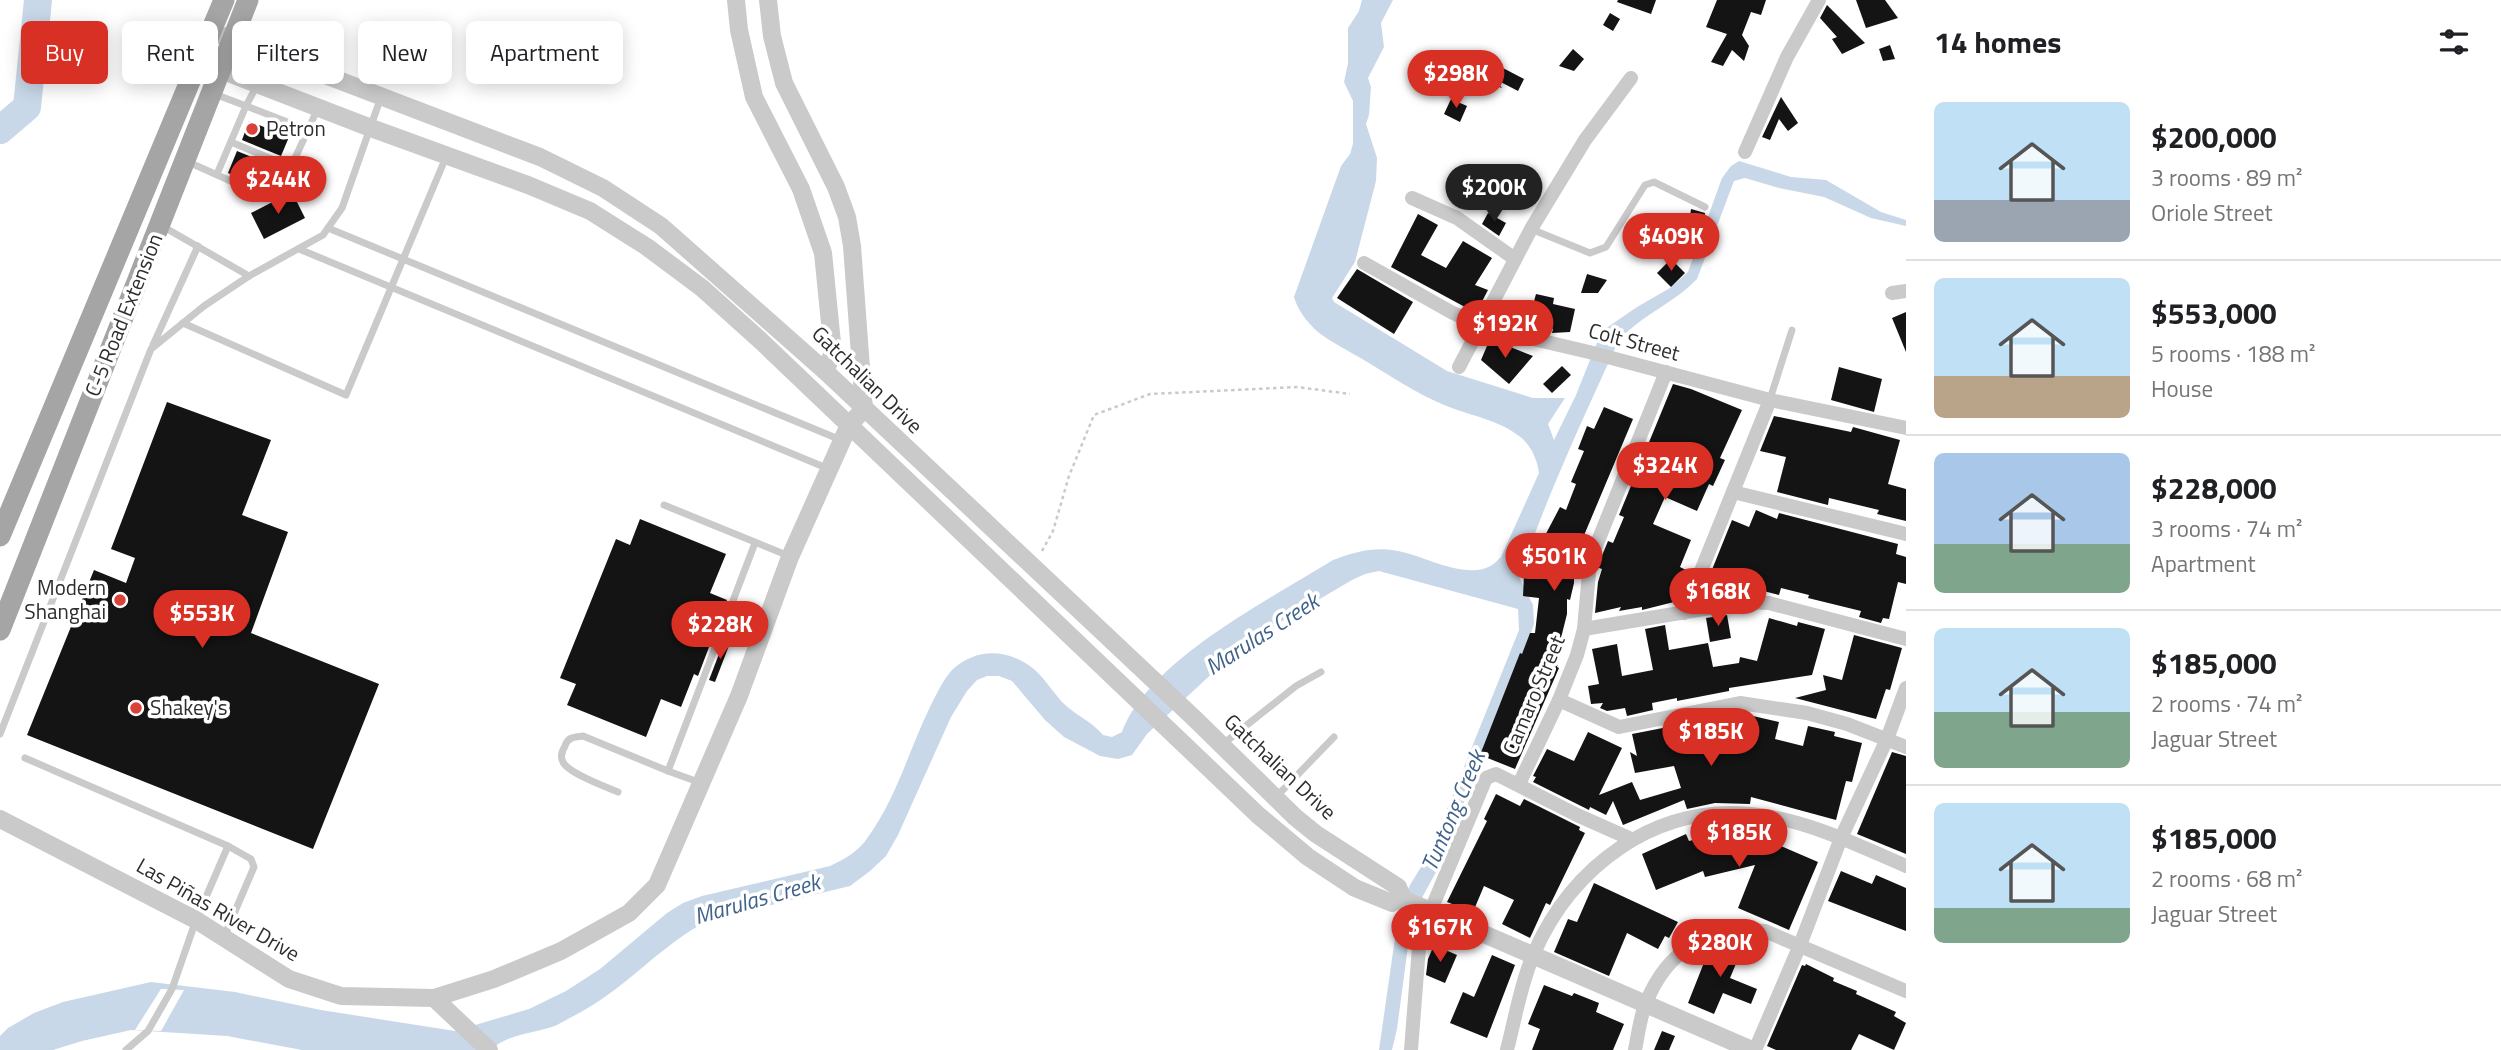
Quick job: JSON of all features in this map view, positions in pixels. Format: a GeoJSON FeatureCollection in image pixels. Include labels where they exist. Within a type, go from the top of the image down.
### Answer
{"type":"FeatureCollection","features":[{"type":"Feature","properties":{"kind":"main road","name":"C-5 Road Extension"},"geometry":{"type":"LineString","coordinates":[[215,21],[224,0]]}},
{"type":"Feature","properties":{"kind":"main road","name":"C-5 Road Extension"},"geometry":{"type":"LineString","coordinates":[[240,21],[248,0]]}},
{"type":"Feature","properties":{"kind":"main road","name":"C-5 Road Extension"},"geometry":{"type":"LineString","coordinates":[[0,630],[232,40]]}},
{"type":"Feature","properties":{"kind":"main road","name":"C-5 Road Extension"},"geometry":{"type":"LineString","coordinates":[[0,536],[188,84]]}},
{"type":"Feature","properties":{"kind":"street"},"geometry":{"type":"LineString","coordinates":[[736,0],[739,30],[754,97],[801,189],[823,253],[834,353],[825,371]]}},
{"type":"Feature","properties":{"kind":"street"},"geometry":{"type":"LineString","coordinates":[[768,0],[772,36],[784,83],[836,187],[847,217],[852,246],[864,409],[845,433]]}},
{"type":"Feature","properties":{"kind":"street"},"geometry":{"type":"LineString","coordinates":[[1745,152],[1787,57],[1819,0]]}},
{"type":"Feature","properties":{"kind":"street","name":"Gatchalian Drive"},"geometry":{"type":"LineString","coordinates":[[218,34],[232,40]]}},
{"type":"Feature","properties":{"kind":"street","name":"Gatchalian Drive"},"geometry":{"type":"LineString","coordinates":[[220,71],[505,176],[590,211],[647,247],[702,288],[845,433],[1308,857],[1355,888],[1392,903],[1402,899],[1753,1050]]}},
{"type":"Feature","properties":{"kind":"street"},"geometry":{"type":"LineString","coordinates":[[1459,367],[1531,229],[1585,140],[1631,78]]}},
{"type":"Feature","properties":{"kind":"street","name":"Gatchalian Drive"},"geometry":{"type":"LineString","coordinates":[[344,82],[540,157],[603,188],[662,226],[825,371],[1195,719],[1275,798],[1315,834],[1398,887],[1402,899]]}},
{"type":"Feature","properties":{"kind":"street"},"geometry":{"type":"LineString","coordinates":[[505,176],[514,147]]}},
{"type":"Feature","properties":{"kind":"street"},"geometry":{"type":"LineString","coordinates":[[1412,198],[1457,218],[1515,259]]}},
{"type":"Feature","properties":{"kind":"street","name":"Colt Street"},"geometry":{"type":"LineString","coordinates":[[1364,263],[1482,327],[1770,400],[1906,428]]}},
{"type":"Feature","properties":{"kind":"street","name":"Camaro Street"},"geometry":{"type":"LineString","coordinates":[[1411,1050],[1419,947],[1426,909],[1486,778],[1496,774],[1519,784],[1559,700],[1584,629],[1590,561],[1666,372]]}},
{"type":"Feature","properties":{"kind":"street"},"geometry":{"type":"LineString","coordinates":[[1684,613],[1770,400]]}},
{"type":"Feature","properties":{"kind":"street","name":"Las Piñas River Drive"},"geometry":{"type":"LineString","coordinates":[[0,819],[196,920],[289,979],[341,996],[434,998],[494,979],[550,956],[629,913],[657,885],[739,696],[790,556],[845,433]]}},
{"type":"Feature","properties":{"kind":"street"},"geometry":{"type":"LineString","coordinates":[[1733,492],[1906,534]]}},
{"type":"Feature","properties":{"kind":"street"},"geometry":{"type":"LineString","coordinates":[[1584,629],[1746,602],[1769,603],[1906,639]]}},
{"type":"Feature","properties":{"kind":"street"},"geometry":{"type":"LineString","coordinates":[[1753,1050],[1800,946],[1841,838],[1906,688]]}},
{"type":"Feature","properties":{"kind":"street"},"geometry":{"type":"LineString","coordinates":[[1559,700],[1619,727],[1740,703],[1807,713],[1884,737],[1906,747]]}},
{"type":"Feature","properties":{"kind":"street"},"geometry":{"type":"LineString","coordinates":[[1519,784],[1577,815],[1631,839]]}},
{"type":"Feature","properties":{"kind":"street"},"geometry":{"type":"LineString","coordinates":[[1507,1050],[1532,956],[1546,928],[1562,902],[1582,880],[1631,839],[1685,818],[1750,814],[1779,819],[1841,838],[1906,866]]}},
{"type":"Feature","properties":{"kind":"street"},"geometry":{"type":"LineString","coordinates":[[1355,888],[1368,869]]}},
{"type":"Feature","properties":{"kind":"street"},"geometry":{"type":"LineString","coordinates":[[1635,1050],[1646,1004],[1658,979],[1676,957],[1695,942],[1716,933],[1741,929],[1765,931],[1906,991]]}},
{"type":"Feature","properties":{"kind":"street"},"geometry":{"type":"LineString","coordinates":[[434,998],[489,1050]]}},
{"type":"Feature","properties":{"kind":"lane"},"geometry":{"type":"LineString","coordinates":[[217,174],[257,85]]}},
{"type":"Feature","properties":{"kind":"lane"},"geometry":{"type":"LineString","coordinates":[[212,93],[308,130]]}},
{"type":"Feature","properties":{"kind":"lane"},"geometry":{"type":"LineString","coordinates":[[151,349],[249,276],[323,235],[342,208],[381,96]]}},
{"type":"Feature","properties":{"kind":"lane"},"geometry":{"type":"LineString","coordinates":[[185,160],[262,195],[272,193],[291,167],[318,107]]}},
{"type":"Feature","properties":{"kind":"lane"},"geometry":{"type":"LineString","coordinates":[[230,142],[291,167]]}},
{"type":"Feature","properties":{"kind":"lane"},"geometry":{"type":"LineString","coordinates":[[183,323],[346,395],[447,155]]}},
{"type":"Feature","properties":{"kind":"lane"},"geometry":{"type":"LineString","coordinates":[[1531,229],[1596,253],[1606,247],[1644,185],[1649,182],[1705,207]]}},
{"type":"Feature","properties":{"kind":"lane"},"geometry":{"type":"LineString","coordinates":[[160,225],[249,276]]}},
{"type":"Feature","properties":{"kind":"lane"},"geometry":{"type":"LineString","coordinates":[[328,228],[845,433]]}},
{"type":"Feature","properties":{"kind":"lane"},"geometry":{"type":"LineString","coordinates":[[0,734],[151,349],[198,247]]}},
{"type":"Feature","properties":{"kind":"lane"},"geometry":{"type":"LineString","coordinates":[[299,249],[829,469]]}},
{"type":"Feature","properties":{"kind":"lane"},"geometry":{"type":"LineString","coordinates":[[1770,400],[1791,330]]}},
{"type":"Feature","properties":{"kind":"lane"},"geometry":{"type":"LineString","coordinates":[[664,505],[790,556]]}},
{"type":"Feature","properties":{"kind":"lane"},"geometry":{"type":"LineString","coordinates":[[668,771],[755,543]]}},
{"type":"Feature","properties":{"kind":"lane"},"geometry":{"type":"LineString","coordinates":[[1221,746],[1296,686],[1321,673]]}},
{"type":"Feature","properties":{"kind":"lane"},"geometry":{"type":"LineString","coordinates":[[618,792],[568,769],[561,754],[567,741],[572,737],[583,736],[701,783]]}},
{"type":"Feature","properties":{"kind":"lane"},"geometry":{"type":"LineString","coordinates":[[1275,798],[1334,737]]}},
{"type":"Feature","properties":{"kind":"lane"},"geometry":{"type":"LineString","coordinates":[[25,758],[228,846],[251,859],[254,867],[224,938]]}},
{"type":"Feature","properties":{"kind":"lane"},"geometry":{"type":"LineString","coordinates":[[126,1050],[148,1031],[172,989],[196,920],[228,846]]}},
{"type":"Feature","properties":{"kind":"path"},"geometry":{"type":"LineString","coordinates":[[1032,568],[1053,531],[1069,475],[1094,415],[1150,394],[1297,387],[1350,394]]}},
{"type":"Feature","properties":{"kind":"water"},"geometry":{"type":"Polygon","coordinates":[[[1362,0],[1393,0],[1381,23],[1384,47],[1368,78],[1371,87],[1366,124],[1377,158],[1376,181],[1355,262],[1332,298],[1334,302],[1447,371],[1533,398],[1565,398],[1548,424],[1554,440],[1605,329],[1670,288],[1688,272],[1722,178],[1731,166],[1739,161],[1791,177],[1826,180],[1881,212],[1906,220],[1906,226],[1871,218],[1824,197],[1745,178],[1734,181],[1697,279],[1619,340],[1553,487],[1519,577],[1533,605],[1534,624],[1493,742],[1464,802],[1453,841],[1412,916],[1392,1050],[1379,1050],[1399,910],[1410,885],[1429,854],[1519,630],[1518,609],[1379,571],[1352,580],[1274,626],[1219,667],[1147,734],[1132,755],[1118,759],[1100,756],[1064,737],[1045,720],[1012,681],[999,676],[987,676],[977,680],[951,717],[898,835],[886,856],[870,871],[850,886],[709,920],[676,941],[598,1002],[557,1025],[505,1040],[491,1050],[302,1050],[227,1036],[131,1030],[53,1050],[0,1050],[0,1036],[8,1028],[34,1013],[63,1002],[151,982],[235,992],[321,1010],[455,1031],[529,1009],[566,991],[600,969],[667,913],[683,903],[702,896],[830,866],[856,850],[868,837],[887,807],[922,723],[943,683],[952,670],[970,658],[990,653],[1020,660],[1039,673],[1067,707],[1103,735],[1112,737],[1122,732],[1136,706],[1157,680],[1184,656],[1245,613],[1333,560],[1357,552],[1381,549],[1408,553],[1462,569],[1483,569],[1493,564],[1501,557],[1539,473],[1530,448],[1511,430],[1423,395],[1329,340],[1307,320],[1294,297],[1341,166],[1350,154],[1353,144],[1353,101],[1344,82],[1348,63],[1348,28],[1359,11],[1362,0]]]}},
{"type":"Feature","properties":{"kind":"pier"},"geometry":{"type":"Polygon","coordinates":[[[161,989],[184,990],[161,1031],[135,1030],[161,989]]]}},
{"type":"Feature","properties":{"kind":"building"},"geometry":{"type":"Polygon","coordinates":[[[1656,0],[1651,14],[1617,2],[1656,0]]]}},
{"type":"Feature","properties":{"kind":"building"},"geometry":{"type":"Polygon","coordinates":[[[1717,0],[1766,0],[1761,15],[1751,12],[1742,35],[1749,46],[1744,61],[1732,50],[1723,66],[1711,62],[1727,34],[1706,27],[1717,0]]]}},
{"type":"Feature","properties":{"kind":"building"},"geometry":{"type":"Polygon","coordinates":[[[1856,0],[1885,0],[1898,18],[1866,28],[1856,0]]]}},
{"type":"Feature","properties":{"kind":"building"},"geometry":{"type":"Polygon","coordinates":[[[1827,5],[1865,43],[1842,54],[1832,39],[1837,37],[1820,18],[1827,5]]]}},
{"type":"Feature","properties":{"kind":"building"},"geometry":{"type":"Polygon","coordinates":[[[1610,13],[1620,19],[1613,31],[1603,25],[1610,13]]]}},
{"type":"Feature","properties":{"kind":"building"},"geometry":{"type":"Polygon","coordinates":[[[1890,45],[1895,59],[1883,61],[1879,49],[1890,45]]]}},
{"type":"Feature","properties":{"kind":"building"},"geometry":{"type":"Polygon","coordinates":[[[1573,49],[1584,59],[1574,71],[1559,66],[1573,49]]]}},
{"type":"Feature","properties":{"kind":"building"},"geometry":{"type":"Polygon","coordinates":[[[1466,50],[1488,73],[1501,67],[1524,79],[1518,91],[1493,78],[1502,88],[1464,75],[1453,63],[1466,50]]]}},
{"type":"Feature","properties":{"kind":"building"},"geometry":{"type":"Polygon","coordinates":[[[1781,97],[1798,123],[1788,131],[1779,119],[1770,140],[1762,137],[1781,97]]]}},
{"type":"Feature","properties":{"kind":"building"},"geometry":{"type":"Polygon","coordinates":[[[1451,99],[1467,106],[1460,122],[1444,114],[1451,99]]]}},
{"type":"Feature","properties":{"kind":"building"},"geometry":{"type":"Polygon","coordinates":[[[249,121],[289,137],[281,156],[242,140],[249,121]]]}},
{"type":"Feature","properties":{"kind":"building"},"geometry":{"type":"Polygon","coordinates":[[[237,151],[276,167],[268,188],[228,173],[237,151]]]}},
{"type":"Feature","properties":{"kind":"building"},"geometry":{"type":"Polygon","coordinates":[[[1470,178],[1487,187],[1480,201],[1459,201],[1470,178]]]}},
{"type":"Feature","properties":{"kind":"building"},"geometry":{"type":"Polygon","coordinates":[[[292,192],[305,218],[264,239],[251,213],[292,192]]]}},
{"type":"Feature","properties":{"kind":"building"},"geometry":{"type":"Polygon","coordinates":[[[1691,209],[1705,213],[1703,228],[1689,226],[1691,209]]]}},
{"type":"Feature","properties":{"kind":"building"},"geometry":{"type":"Polygon","coordinates":[[[1488,213],[1506,223],[1499,236],[1482,224],[1488,213]]]}},
{"type":"Feature","properties":{"kind":"building"},"geometry":{"type":"Polygon","coordinates":[[[1418,214],[1438,225],[1421,255],[1446,268],[1463,241],[1492,258],[1475,285],[1488,290],[1476,313],[1391,267],[1418,214]]]}},
{"type":"Feature","properties":{"kind":"building"},"geometry":{"type":"Polygon","coordinates":[[[1671,259],[1685,273],[1671,287],[1657,273],[1671,259]]]}},
{"type":"Feature","properties":{"kind":"building"},"geometry":{"type":"Polygon","coordinates":[[[1357,269],[1413,302],[1394,334],[1337,298],[1357,269]]]}},
{"type":"Feature","properties":{"kind":"building"},"geometry":{"type":"Polygon","coordinates":[[[1587,274],[1607,280],[1598,293],[1581,293],[1587,274]]]}},
{"type":"Feature","properties":{"kind":"building"},"geometry":{"type":"Polygon","coordinates":[[[1536,294],[1554,298],[1553,304],[1575,309],[1570,332],[1552,333],[1553,329],[1528,323],[1536,294]]]}},
{"type":"Feature","properties":{"kind":"building"},"geometry":{"type":"Polygon","coordinates":[[[1906,312],[1906,352],[1892,318],[1906,312]]]}},
{"type":"Feature","properties":{"kind":"building"},"geometry":{"type":"Polygon","coordinates":[[[1490,339],[1533,356],[1509,384],[1481,360],[1490,339]]]}},
{"type":"Feature","properties":{"kind":"building"},"geometry":{"type":"Polygon","coordinates":[[[1562,366],[1571,375],[1552,393],[1543,384],[1562,366]]]}},
{"type":"Feature","properties":{"kind":"building"},"geometry":{"type":"Polygon","coordinates":[[[1839,367],[1882,379],[1874,412],[1831,400],[1839,367]]]}},
{"type":"Feature","properties":{"kind":"building"},"geometry":{"type":"Polygon","coordinates":[[[1673,384],[1742,410],[1720,458],[1725,460],[1713,486],[1709,484],[1697,511],[1665,497],[1653,524],[1691,540],[1680,567],[1690,572],[1678,601],[1642,610],[1642,607],[1619,611],[1621,607],[1595,613],[1602,569],[1599,568],[1599,563],[1608,541],[1613,543],[1624,517],[1619,515],[1673,384]]]}},
{"type":"Feature","properties":{"kind":"building"},"geometry":{"type":"Polygon","coordinates":[[[167,402],[271,440],[242,515],[288,532],[251,633],[379,684],[313,849],[27,735],[94,570],[126,583],[135,558],[111,549],[167,402]]]}},
{"type":"Feature","properties":{"kind":"building"},"geometry":{"type":"Polygon","coordinates":[[[1604,407],[1633,419],[1569,571],[1574,573],[1574,583],[1570,600],[1567,599],[1567,614],[1557,654],[1561,655],[1557,667],[1559,668],[1515,769],[1480,755],[1520,653],[1522,654],[1530,633],[1535,633],[1539,598],[1523,596],[1524,575],[1541,575],[1542,569],[1545,570],[1551,548],[1540,545],[1560,507],[1566,510],[1576,484],[1571,482],[1584,451],[1578,449],[1587,426],[1594,429],[1604,407]]]}},
{"type":"Feature","properties":{"kind":"building"},"geometry":{"type":"Polygon","coordinates":[[[1774,416],[1851,432],[1853,427],[1900,440],[1888,484],[1906,489],[1906,521],[1877,514],[1879,510],[1829,498],[1828,505],[1777,492],[1786,457],[1760,451],[1774,416]]]}},
{"type":"Feature","properties":{"kind":"building"},"geometry":{"type":"Polygon","coordinates":[[[1756,510],[1777,519],[1779,513],[1898,544],[1896,554],[1906,557],[1906,584],[1898,582],[1889,619],[1883,618],[1881,623],[1859,617],[1861,611],[1808,598],[1809,595],[1781,588],[1779,595],[1752,588],[1703,599],[1701,597],[1732,520],[1749,527],[1756,510]]]}},
{"type":"Feature","properties":{"kind":"building"},"geometry":{"type":"Polygon","coordinates":[[[640,519],[726,554],[710,593],[727,600],[698,676],[694,674],[681,707],[661,699],[646,737],[567,705],[576,684],[560,678],[616,539],[630,545],[640,519]]]}},
{"type":"Feature","properties":{"kind":"building"},"geometry":{"type":"Polygon","coordinates":[[[1727,615],[1731,638],[1710,642],[1706,618],[1727,615]]]}},
{"type":"Feature","properties":{"kind":"building"},"geometry":{"type":"Polygon","coordinates":[[[1769,618],[1797,626],[1798,622],[1825,629],[1812,675],[1729,688],[1729,691],[1677,701],[1677,698],[1652,703],[1653,710],[1627,716],[1625,708],[1607,711],[1600,708],[1603,703],[1591,704],[1588,686],[1599,684],[1592,649],[1617,644],[1622,676],[1653,670],[1645,629],[1665,625],[1669,650],[1708,643],[1713,667],[1739,663],[1740,657],[1757,661],[1769,618]]]}},
{"type":"Feature","properties":{"kind":"building"},"geometry":{"type":"Polygon","coordinates":[[[1854,635],[1902,648],[1890,690],[1886,689],[1876,719],[1795,698],[1826,690],[1823,675],[1842,680],[1854,635]]]}},
{"type":"Feature","properties":{"kind":"building"},"geometry":{"type":"Polygon","coordinates":[[[724,641],[730,643],[715,682],[709,680],[724,641]]]}},
{"type":"Feature","properties":{"kind":"building"},"geometry":{"type":"Polygon","coordinates":[[[1740,713],[1779,722],[1775,739],[1803,746],[1808,726],[1835,732],[1834,736],[1862,743],[1852,782],[1846,781],[1836,820],[1751,797],[1750,804],[1715,803],[1687,809],[1684,800],[1623,825],[1613,801],[1606,815],[1590,807],[1589,810],[1533,782],[1536,777],[1533,776],[1547,749],[1574,761],[1588,732],[1622,748],[1599,795],[1632,782],[1640,800],[1681,788],[1674,766],[1635,773],[1630,752],[1637,756],[1632,734],[1740,713]]]}},
{"type":"Feature","properties":{"kind":"building"},"geometry":{"type":"Polygon","coordinates":[[[1892,752],[1906,756],[1906,854],[1857,834],[1892,752]]]}},
{"type":"Feature","properties":{"kind":"building"},"geometry":{"type":"Polygon","coordinates":[[[1496,794],[1520,806],[1524,799],[1580,827],[1579,830],[1585,833],[1550,905],[1546,903],[1530,938],[1502,924],[1514,900],[1484,886],[1473,912],[1447,902],[1487,821],[1484,819],[1496,794]]]}},
{"type":"Feature","properties":{"kind":"building"},"geometry":{"type":"Polygon","coordinates":[[[1719,823],[1747,824],[1747,827],[1769,829],[1765,839],[1818,862],[1789,930],[1738,908],[1755,865],[1705,877],[1703,871],[1656,890],[1642,854],[1686,834],[1689,841],[1722,833],[1719,823]]]}},
{"type":"Feature","properties":{"kind":"building"},"geometry":{"type":"Polygon","coordinates":[[[1841,871],[1872,884],[1876,875],[1906,888],[1906,931],[1828,901],[1841,871]]]}},
{"type":"Feature","properties":{"kind":"building"},"geometry":{"type":"Polygon","coordinates":[[[1594,883],[1678,922],[1669,938],[1665,936],[1658,949],[1627,933],[1609,976],[1554,952],[1568,919],[1577,922],[1594,883]]]}},
{"type":"Feature","properties":{"kind":"building"},"geometry":{"type":"Polygon","coordinates":[[[1745,942],[1730,978],[1757,989],[1751,1004],[1723,993],[1714,1014],[1688,1003],[1709,950],[1718,954],[1722,943],[1745,942]]]}},
{"type":"Feature","properties":{"kind":"building"},"geometry":{"type":"Polygon","coordinates":[[[1434,945],[1457,955],[1445,983],[1426,975],[1428,959],[1434,945]]]}},
{"type":"Feature","properties":{"kind":"building"},"geometry":{"type":"Polygon","coordinates":[[[1492,955],[1515,965],[1487,1038],[1450,1023],[1463,992],[1474,997],[1492,955]]]}},
{"type":"Feature","properties":{"kind":"building"},"geometry":{"type":"Polygon","coordinates":[[[1806,964],[1834,978],[1833,981],[1857,991],[1856,994],[1896,1012],[1894,1016],[1906,1023],[1894,1050],[1859,1034],[1851,1050],[1776,1050],[1767,1046],[1802,965],[1806,964]]]}},
{"type":"Feature","properties":{"kind":"building"},"geometry":{"type":"Polygon","coordinates":[[[1544,985],[1599,1003],[1596,1012],[1624,1024],[1613,1050],[1532,1050],[1540,1029],[1528,1024],[1544,985]]]}},
{"type":"Feature","properties":{"kind":"building"},"geometry":{"type":"Polygon","coordinates":[[[1662,1031],[1675,1036],[1669,1050],[1654,1050],[1662,1031]]]}},
{"type":"Feature","properties":{"kind":"waterway"},"geometry":{"type":"LineString","coordinates":[[0,130],[27,107],[38,0]]}},
{"type":"Feature","properties":{"kind":"place","name":"Petron"},"geometry":{"type":"Point","coordinates":[252,129]}},
{"type":"Feature","properties":{"kind":"place","name":"Modern Shanghai"},"geometry":{"type":"Point","coordinates":[120,600]}},
{"type":"Feature","properties":{"kind":"place","name":"Shakey's"},"geometry":{"type":"Point","coordinates":[136,708]}},
{"type":"Feature","properties":{"kind":"water label","name":"Marulas Creek"},"geometry":{"type":"Point","coordinates":[1262,634]}},
{"type":"Feature","properties":{"kind":"water label","name":"Tuntong Creek"},"geometry":{"type":"Point","coordinates":[1453,811]}},
{"type":"Feature","properties":{"kind":"water label","name":"Marulas Creek"},"geometry":{"type":"Point","coordinates":[757,899]}}]}
